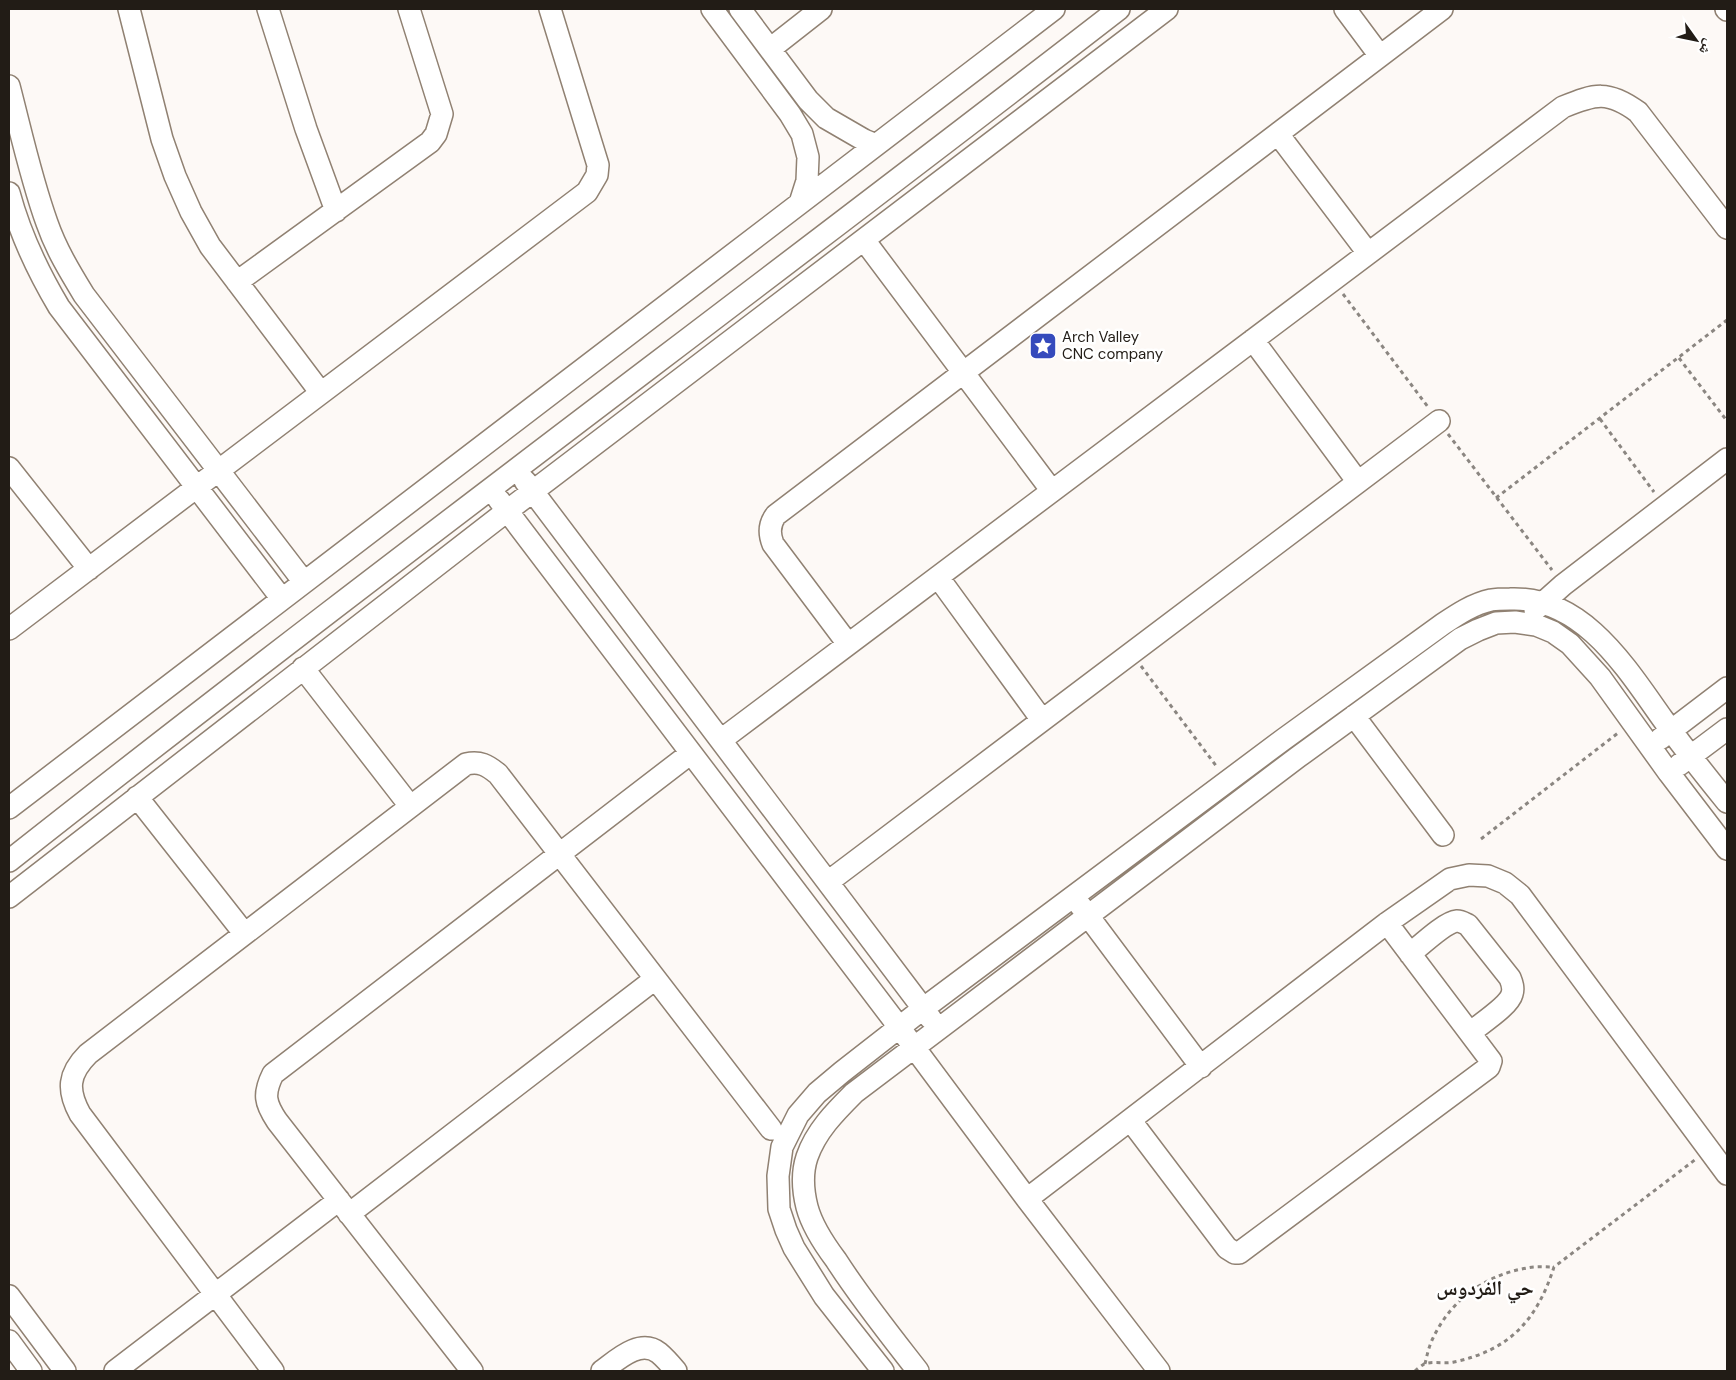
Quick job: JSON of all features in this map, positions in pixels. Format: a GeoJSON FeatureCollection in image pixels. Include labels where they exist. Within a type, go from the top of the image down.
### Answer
{"type":"FeatureCollection","features":[{"type":"Feature","properties":{"kind":"street"},"geometry":{"type":"LineString","coordinates":[[129,9],[162,139],[175,176],[191,212],[210,246],[321,393]]}},
{"type":"Feature","properties":{"kind":"street"},"geometry":{"type":"LineString","coordinates":[[268,9],[306,129],[336,211]]}},
{"type":"Feature","properties":{"kind":"street"},"geometry":{"type":"LineString","coordinates":[[237,282],[430,142],[436,134],[442,114],[409,9]]}},
{"type":"Feature","properties":{"kind":"street"},"geometry":{"type":"LineString","coordinates":[[9,630],[587,192],[597,175],[598,165],[550,9]]}},
{"type":"Feature","properties":{"kind":"street"},"geometry":{"type":"LineString","coordinates":[[712,9],[790,114],[802,134],[808,157],[807,181],[800,204]]}},
{"type":"Feature","properties":{"kind":"street"},"geometry":{"type":"LineString","coordinates":[[740,9],[808,100],[826,118],[876,145]]}},
{"type":"Feature","properties":{"kind":"street"},"geometry":{"type":"LineString","coordinates":[[770,49],[821,9]]}},
{"type":"Feature","properties":{"kind":"street"},"geometry":{"type":"LineString","coordinates":[[9,808],[1054,9]]}},
{"type":"Feature","properties":{"kind":"street"},"geometry":{"type":"LineString","coordinates":[[9,862],[242,678],[889,187],[1118,9]]}},
{"type":"Feature","properties":{"kind":"street"},"geometry":{"type":"LineString","coordinates":[[9,897],[507,510],[1166,9]]}},
{"type":"Feature","properties":{"kind":"street"},"geometry":{"type":"LineString","coordinates":[[1346,9],[1380,56]]}},
{"type":"Feature","properties":{"kind":"street"},"geometry":{"type":"LineString","coordinates":[[848,644],[773,544],[770,537],[772,522],[776,515],[1442,9]]}},
{"type":"Feature","properties":{"kind":"street"},"geometry":{"type":"LineString","coordinates":[[9,86],[47,224],[64,261],[84,295],[304,582]]}},
{"type":"Feature","properties":{"kind":"street"},"geometry":{"type":"LineString","coordinates":[[721,740],[1562,107],[1584,98],[1603,95],[1622,100],[1638,112],[1727,228]]}},
{"type":"Feature","properties":{"kind":"street"},"geometry":{"type":"LineString","coordinates":[[1278,134],[1368,253]]}},
{"type":"Feature","properties":{"kind":"street"},"geometry":{"type":"LineString","coordinates":[[889,187],[906,207]]}},
{"type":"Feature","properties":{"kind":"street"},"geometry":{"type":"LineString","coordinates":[[9,193],[22,235],[38,272],[59,306],[282,599]]}},
{"type":"Feature","properties":{"kind":"street"},"geometry":{"type":"LineString","coordinates":[[864,240],[1052,491]]}},
{"type":"Feature","properties":{"kind":"street"},"geometry":{"type":"LineString","coordinates":[[711,322],[728,343]]}},
{"type":"Feature","properties":{"kind":"street"},"geometry":{"type":"LineString","coordinates":[[1253,340],[1358,482]]}},
{"type":"Feature","properties":{"kind":"street"},"geometry":{"type":"LineString","coordinates":[[828,882],[1439,421]]}},
{"type":"Feature","properties":{"kind":"street"},"geometry":{"type":"LineString","coordinates":[[1523,623],[1563,585],[1727,459]]}},
{"type":"Feature","properties":{"kind":"street"},"geometry":{"type":"LineString","coordinates":[[9,468],[89,569]]}},
{"type":"Feature","properties":{"kind":"street"},"geometry":{"type":"LineString","coordinates":[[516,469],[939,1029]]}},
{"type":"Feature","properties":{"kind":"street"},"geometry":{"type":"LineString","coordinates":[[490,488],[1159,1371]]}},
{"type":"Feature","properties":{"kind":"street"},"geometry":{"type":"LineString","coordinates":[[938,577],[1042,720]]}},
{"type":"Feature","properties":{"kind":"street"},"geometry":{"type":"LineString","coordinates":[[883,1371],[824,1296],[794,1248],[779,1209],[778,1176],[782,1147],[798,1115],[817,1093],[899,1027],[1284,739],[1443,624],[1466,609],[1492,600],[1520,598],[1543,602],[1568,613],[1602,640],[1624,664],[1671,731],[1727,802]]}},
{"type":"Feature","properties":{"kind":"street"},"geometry":{"type":"LineString","coordinates":[[918,1371],[847,1277],[816,1230],[807,1207],[804,1183],[807,1159],[816,1138],[830,1116],[854,1093],[1298,757],[1460,639],[1496,624],[1523,623],[1536,625],[1553,632],[1570,644],[1600,677],[1669,773],[1727,849]]}},
{"type":"Feature","properties":{"kind":"street"},"geometry":{"type":"LineString","coordinates":[[631,674],[655,654]]}},
{"type":"Feature","properties":{"kind":"street"},"geometry":{"type":"LineString","coordinates":[[303,668],[410,806]]}},
{"type":"Feature","properties":{"kind":"street"},"geometry":{"type":"LineString","coordinates":[[242,678],[260,701]]}},
{"type":"Feature","properties":{"kind":"street"},"geometry":{"type":"LineString","coordinates":[[1650,747],[1727,688]]}},
{"type":"Feature","properties":{"kind":"street"},"geometry":{"type":"LineString","coordinates":[[1354,716],[1443,835]]}},
{"type":"Feature","properties":{"kind":"street"},"geometry":{"type":"LineString","coordinates":[[1669,773],[1727,729]]}},
{"type":"Feature","properties":{"kind":"street"},"geometry":{"type":"LineString","coordinates":[[1284,739],[1298,757]]}},
{"type":"Feature","properties":{"kind":"street"},"geometry":{"type":"LineString","coordinates":[[154,747],[171,770]]}},
{"type":"Feature","properties":{"kind":"street"},"geometry":{"type":"LineString","coordinates":[[472,1371],[276,1121],[270,1111],[266,1098],[267,1086],[273,1074],[691,753]]}},
{"type":"Feature","properties":{"kind":"street"},"geometry":{"type":"LineString","coordinates":[[273,1371],[80,1114],[73,1101],[71,1088],[73,1075],[79,1064],[88,1054],[466,764],[482,763],[498,774],[771,1129]]}},
{"type":"Feature","properties":{"kind":"street"},"geometry":{"type":"LineString","coordinates":[[137,797],[244,933]]}},
{"type":"Feature","properties":{"kind":"street"},"geometry":{"type":"LineString","coordinates":[[786,878],[810,859]]}},
{"type":"Feature","properties":{"kind":"street"},"geometry":{"type":"LineString","coordinates":[[1027,1199],[1387,923],[1450,879],[1469,875],[1488,876],[1505,883],[1520,895],[1727,1174]]}},
{"type":"Feature","properties":{"kind":"street"},"geometry":{"type":"LineString","coordinates":[[1074,897],[1201,1067]]}},
{"type":"Feature","properties":{"kind":"street"},"geometry":{"type":"LineString","coordinates":[[1410,954],[1447,925],[1455,921],[1462,921],[1468,925],[1510,978],[1513,985],[1512,994],[1508,1002],[1470,1033]]}},
{"type":"Feature","properties":{"kind":"street"},"geometry":{"type":"LineString","coordinates":[[1131,1121],[1227,1248],[1235,1253],[1239,1253],[1489,1067],[1491,1061],[1387,923]]}},
{"type":"Feature","properties":{"kind":"street"},"geometry":{"type":"LineString","coordinates":[[115,1371],[215,1296],[344,1207],[655,979]]}},
{"type":"Feature","properties":{"kind":"street"},"geometry":{"type":"LineString","coordinates":[[10,1299],[65,1371]]}},
{"type":"Feature","properties":{"kind":"street"},"geometry":{"type":"LineString","coordinates":[[9,1341],[31,1371]]}},
{"type":"Feature","properties":{"kind":"street"},"geometry":{"type":"LineString","coordinates":[[602,1371],[622,1356],[634,1350],[647,1347],[659,1353],[676,1371]]}},
{"type":"Feature","properties":{"kind":"path"},"geometry":{"type":"LineString","coordinates":[[1496,498],[1727,320]]}},
{"type":"Feature","properties":{"kind":"path"},"geometry":{"type":"LineString","coordinates":[[1679,358],[1727,421]]}},
{"type":"Feature","properties":{"kind":"path"},"geometry":{"type":"LineString","coordinates":[[1600,419],[1665,507]]}},
{"type":"Feature","properties":{"kind":"path"},"geometry":{"type":"LineString","coordinates":[[1132,653],[1228,781]]}},
{"type":"Feature","properties":{"kind":"path"},"geometry":{"type":"LineString","coordinates":[[1481,839],[1633,722]]}},
{"type":"Feature","properties":{"kind":"path"},"geometry":{"type":"LineString","coordinates":[[1424,1364],[1449,1363],[1474,1358],[1497,1347],[1517,1332],[1534,1313],[1546,1291],[1554,1267],[1709,1149]]}},
{"type":"Feature","properties":{"kind":"path"},"geometry":{"type":"LineString","coordinates":[[1415,1371],[1424,1364],[1432,1340],[1444,1318],[1461,1299],[1481,1284],[1504,1273],[1528,1267],[1554,1267]]}},
{"type":"Feature","properties":{"kind":"place","name":"Arch Valley CNC company"},"geometry":{"type":"Point","coordinates":[1043,346]}},
{"type":"Feature","properties":{"kind":"district","name":"حي الفردوس"},"geometry":{"type":"Point","coordinates":[1485,1288]}}]}
